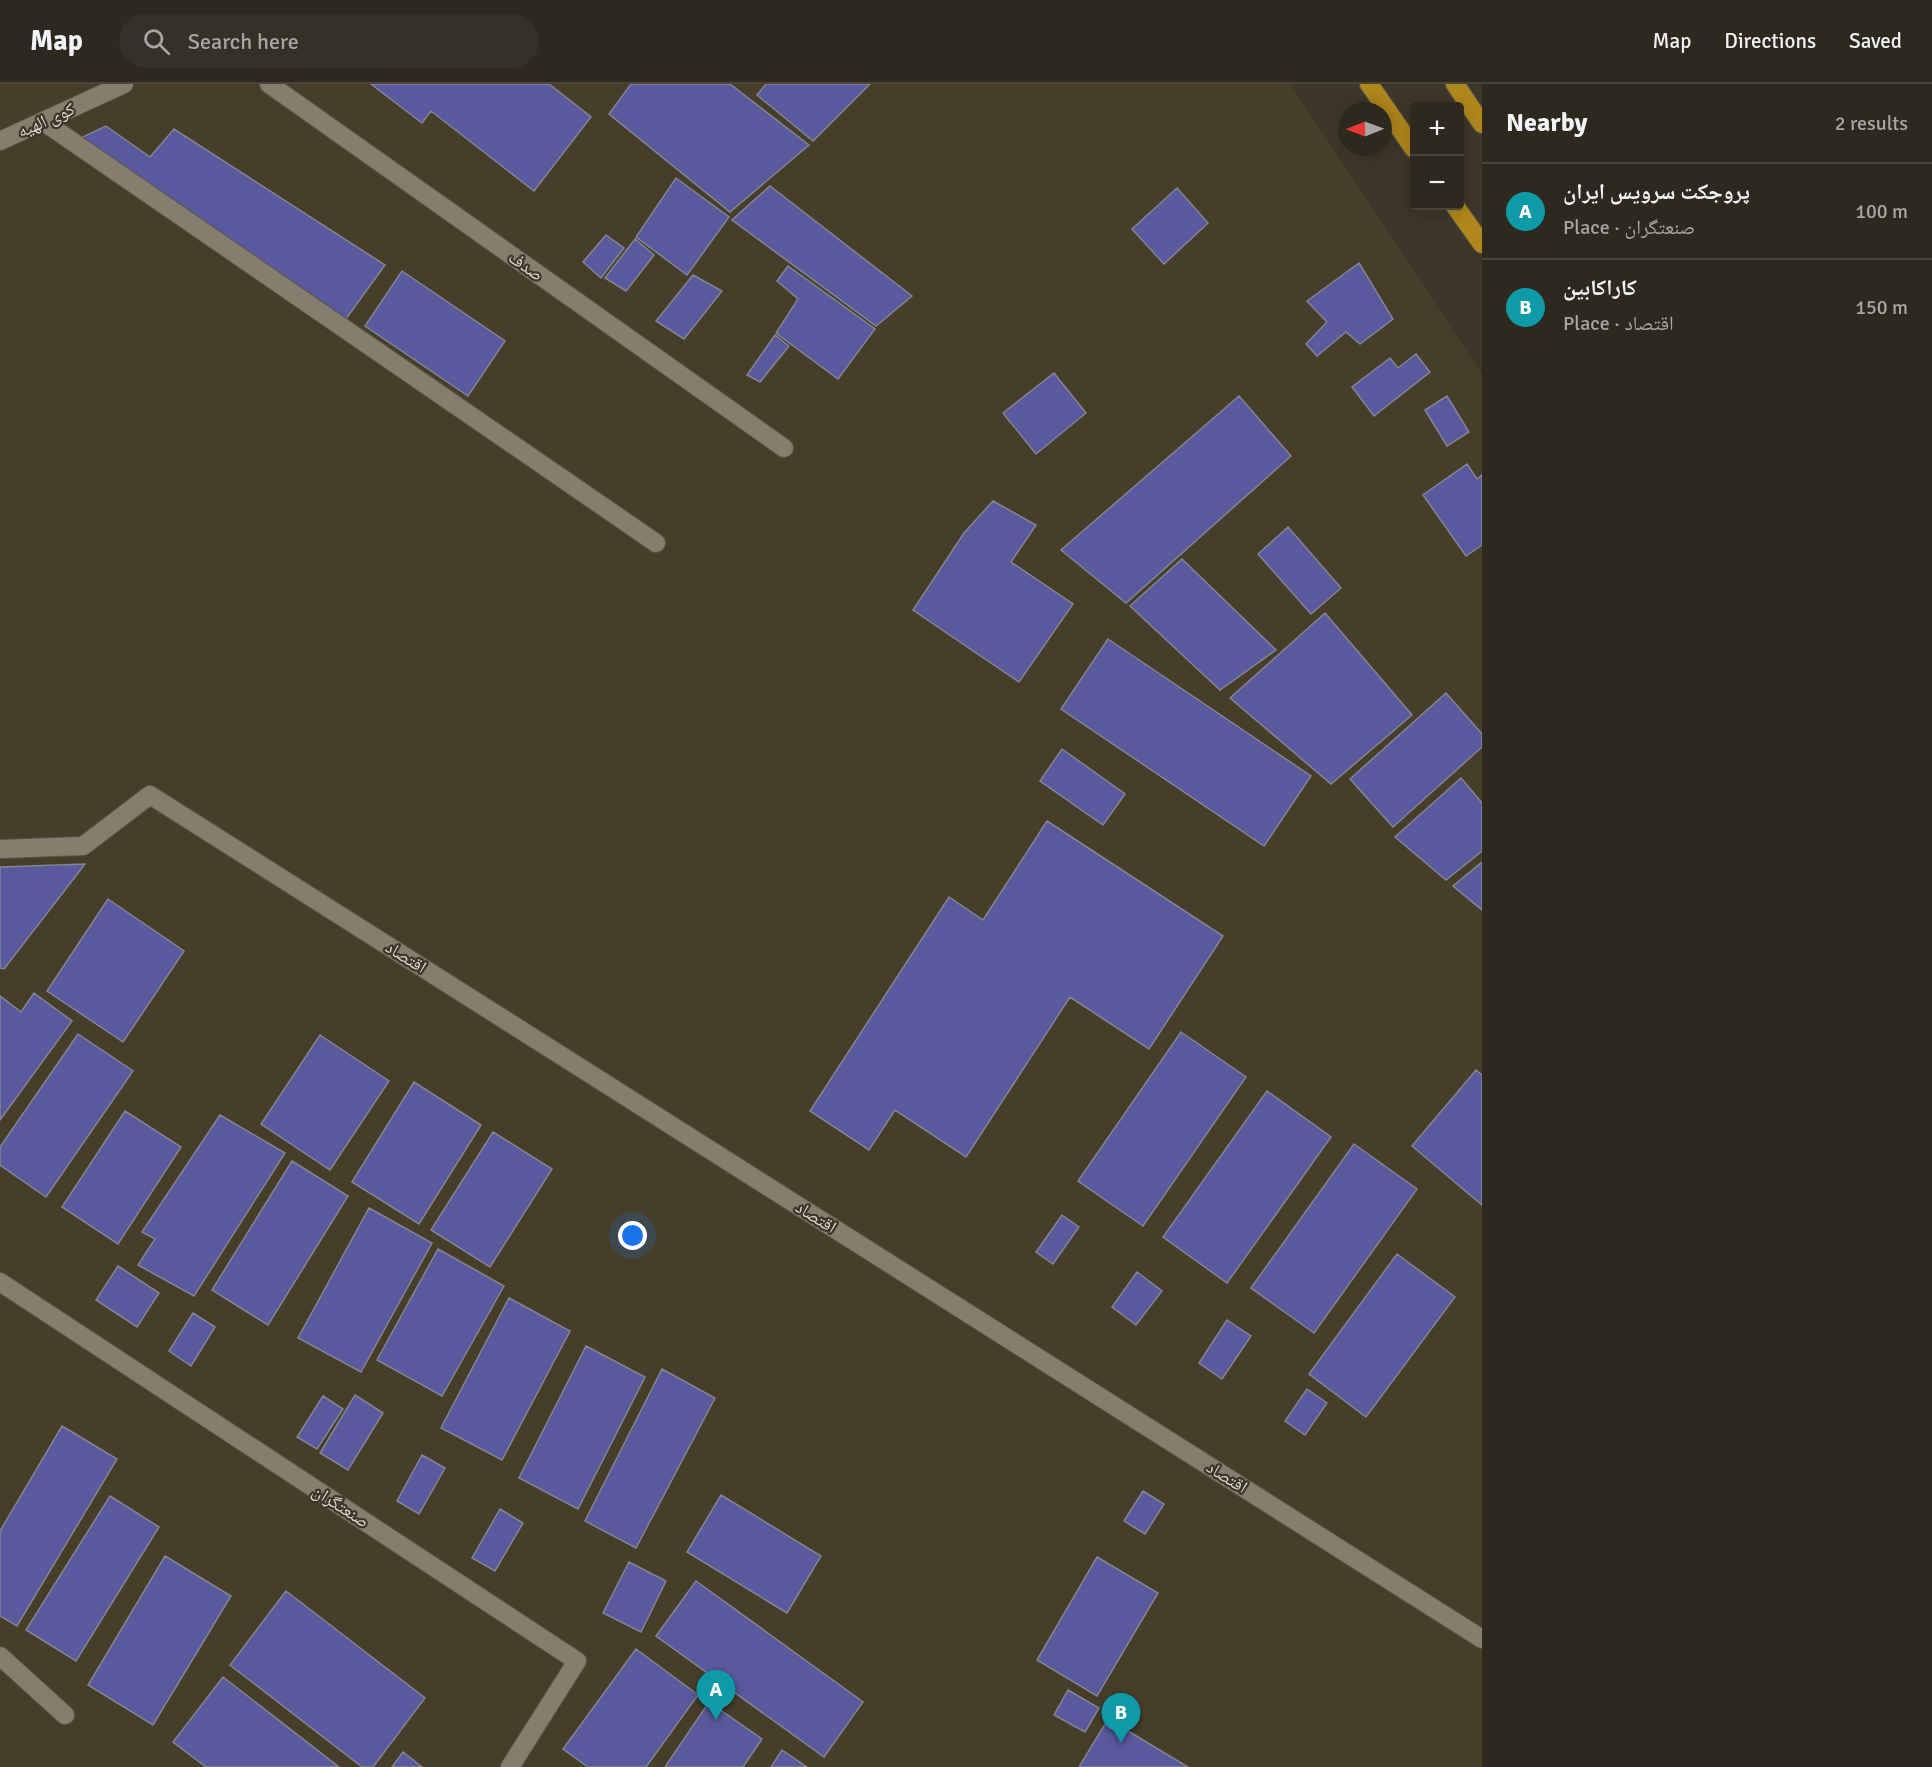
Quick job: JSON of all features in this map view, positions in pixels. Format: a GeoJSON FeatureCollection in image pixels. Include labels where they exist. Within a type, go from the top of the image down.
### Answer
{"type":"FeatureCollection","features":[{"type":"Feature","properties":{"kind":"highway"},"geometry":{"type":"LineString","coordinates":[[1369,84],[1410,142]]}},
{"type":"Feature","properties":{"kind":"highway"},"geometry":{"type":"LineString","coordinates":[[1455,84],[1482,124]]}},
{"type":"Feature","properties":{"kind":"highway"},"geometry":{"type":"LineString","coordinates":[[1458,210],[1482,244]]}},
{"type":"Feature","properties":{"kind":"street","name":"کوی الهیه"},"geometry":{"type":"LineString","coordinates":[[0,141],[124,84]]}},
{"type":"Feature","properties":{"kind":"street","name":"صدف"},"geometry":{"type":"LineString","coordinates":[[269,84],[784,448]]}},
{"type":"Feature","properties":{"kind":"street"},"geometry":{"type":"LineString","coordinates":[[44,122],[656,543]]}},
{"type":"Feature","properties":{"kind":"street","name":"اقتصاد"},"geometry":{"type":"LineString","coordinates":[[0,849],[83,846],[150,795],[1482,1639]]}},
{"type":"Feature","properties":{"kind":"street","name":"صنعتگران"},"geometry":{"type":"LineString","coordinates":[[0,1282],[577,1661],[510,1767]]}},
{"type":"Feature","properties":{"kind":"street"},"geometry":{"type":"LineString","coordinates":[[0,1656],[65,1715]]}},
{"type":"Feature","properties":{"kind":"shaded area"},"geometry":{"type":"Polygon","coordinates":[[[0,84],[1290,84],[1482,374],[1482,1767],[0,1767],[0,84]]]}},
{"type":"Feature","properties":{"kind":"building"},"geometry":{"type":"Polygon","coordinates":[[[371,84],[549,84],[591,117],[534,191],[431,111],[422,123],[371,84]]]}},
{"type":"Feature","properties":{"kind":"building"},"geometry":{"type":"Polygon","coordinates":[[[631,84],[730,84],[809,145],[730,212],[609,114],[631,84]]]}},
{"type":"Feature","properties":{"kind":"building"},"geometry":{"type":"Polygon","coordinates":[[[766,84],[870,84],[813,141],[757,95],[766,84]]]}},
{"type":"Feature","properties":{"kind":"building"},"geometry":{"type":"Polygon","coordinates":[[[106,126],[150,157],[174,129],[385,265],[343,323],[74,141],[106,126]]]}},
{"type":"Feature","properties":{"kind":"building"},"geometry":{"type":"Polygon","coordinates":[[[676,178],[729,217],[687,275],[636,237],[676,178]]]}},
{"type":"Feature","properties":{"kind":"building"},"geometry":{"type":"Polygon","coordinates":[[[770,186],[912,296],[876,326],[732,220],[770,186]]]}},
{"type":"Feature","properties":{"kind":"building"},"geometry":{"type":"Polygon","coordinates":[[[1177,188],[1208,223],[1164,264],[1132,229],[1177,188]]]}},
{"type":"Feature","properties":{"kind":"building"},"geometry":{"type":"Polygon","coordinates":[[[606,235],[624,248],[601,278],[583,262],[606,235]]]}},
{"type":"Feature","properties":{"kind":"building"},"geometry":{"type":"Polygon","coordinates":[[[635,239],[654,255],[626,291],[605,278],[635,239]]]}},
{"type":"Feature","properties":{"kind":"building"},"geometry":{"type":"Polygon","coordinates":[[[1359,263],[1393,319],[1360,344],[1346,332],[1317,356],[1306,344],[1327,322],[1307,301],[1359,263]]]}},
{"type":"Feature","properties":{"kind":"building"},"geometry":{"type":"Polygon","coordinates":[[[788,266],[875,329],[838,379],[776,333],[798,299],[777,281],[788,266]]]}},
{"type":"Feature","properties":{"kind":"building"},"geometry":{"type":"Polygon","coordinates":[[[402,271],[505,341],[468,396],[365,326],[402,271]]]}},
{"type":"Feature","properties":{"kind":"building"},"geometry":{"type":"Polygon","coordinates":[[[693,275],[722,291],[684,339],[656,321],[693,275]]]}},
{"type":"Feature","properties":{"kind":"building"},"geometry":{"type":"Polygon","coordinates":[[[775,335],[789,346],[760,382],[747,375],[775,335]]]}},
{"type":"Feature","properties":{"kind":"building"},"geometry":{"type":"Polygon","coordinates":[[[1416,354],[1430,372],[1374,416],[1352,387],[1390,358],[1398,368],[1416,354]]]}},
{"type":"Feature","properties":{"kind":"building"},"geometry":{"type":"Polygon","coordinates":[[[1054,373],[1086,413],[1036,454],[1003,413],[1054,373]]]}},
{"type":"Feature","properties":{"kind":"building"},"geometry":{"type":"Polygon","coordinates":[[[1239,396],[1291,456],[1126,603],[1061,550],[1239,396]]]}},
{"type":"Feature","properties":{"kind":"building"},"geometry":{"type":"Polygon","coordinates":[[[1447,396],[1469,432],[1447,446],[1425,410],[1447,396]]]}},
{"type":"Feature","properties":{"kind":"building"},"geometry":{"type":"Polygon","coordinates":[[[1467,464],[1477,479],[1482,475],[1482,545],[1466,556],[1423,495],[1467,464]]]}},
{"type":"Feature","properties":{"kind":"building"},"geometry":{"type":"Polygon","coordinates":[[[993,501],[1036,525],[1011,562],[1073,604],[1019,682],[913,610],[964,533],[993,501]]]}},
{"type":"Feature","properties":{"kind":"building"},"geometry":{"type":"Polygon","coordinates":[[[1288,527],[1341,588],[1311,614],[1258,554],[1288,527]]]}},
{"type":"Feature","properties":{"kind":"building"},"geometry":{"type":"Polygon","coordinates":[[[1182,559],[1276,650],[1220,690],[1130,606],[1182,559]]]}},
{"type":"Feature","properties":{"kind":"building"},"geometry":{"type":"Polygon","coordinates":[[[1325,613],[1412,715],[1331,784],[1230,698],[1325,613]]]}},
{"type":"Feature","properties":{"kind":"building"},"geometry":{"type":"Polygon","coordinates":[[[1108,639],[1311,776],[1264,846],[1061,709],[1108,639]]]}},
{"type":"Feature","properties":{"kind":"building"},"geometry":{"type":"Polygon","coordinates":[[[1446,693],[1482,734],[1482,747],[1393,827],[1350,779],[1446,693]]]}},
{"type":"Feature","properties":{"kind":"building"},"geometry":{"type":"Polygon","coordinates":[[[1062,749],[1125,794],[1103,825],[1040,781],[1062,749]]]}},
{"type":"Feature","properties":{"kind":"building"},"geometry":{"type":"Polygon","coordinates":[[[1461,778],[1482,803],[1482,851],[1446,880],[1395,837],[1461,778]]]}},
{"type":"Feature","properties":{"kind":"building"},"geometry":{"type":"Polygon","coordinates":[[[1047,821],[1223,936],[1149,1049],[1070,997],[966,1157],[895,1110],[869,1150],[810,1111],[949,897],[983,920],[1047,821]]]}},
{"type":"Feature","properties":{"kind":"building"},"geometry":{"type":"Polygon","coordinates":[[[1482,862],[1482,910],[1453,886],[1482,862]]]}},
{"type":"Feature","properties":{"kind":"building"},"geometry":{"type":"Polygon","coordinates":[[[85,864],[4,969],[0,968],[0,867],[85,864]]]}},
{"type":"Feature","properties":{"kind":"building"},"geometry":{"type":"Polygon","coordinates":[[[108,899],[184,951],[123,1042],[47,991],[108,899]]]}},
{"type":"Feature","properties":{"kind":"building"},"geometry":{"type":"Polygon","coordinates":[[[34,993],[72,1021],[0,1120],[0,996],[21,1012],[34,993]]]}},
{"type":"Feature","properties":{"kind":"building"},"geometry":{"type":"Polygon","coordinates":[[[1181,1032],[1246,1077],[1143,1226],[1078,1181],[1181,1032]]]}},
{"type":"Feature","properties":{"kind":"building"},"geometry":{"type":"Polygon","coordinates":[[[78,1034],[133,1071],[46,1197],[0,1165],[0,1147],[78,1034]]]}},
{"type":"Feature","properties":{"kind":"building"},"geometry":{"type":"Polygon","coordinates":[[[320,1035],[389,1081],[330,1170],[261,1124],[320,1035]]]}},
{"type":"Feature","properties":{"kind":"building"},"geometry":{"type":"Polygon","coordinates":[[[1476,1070],[1482,1075],[1482,1205],[1412,1146],[1476,1070]]]}},
{"type":"Feature","properties":{"kind":"building"},"geometry":{"type":"Polygon","coordinates":[[[414,1082],[481,1125],[419,1224],[352,1182],[414,1082]]]}},
{"type":"Feature","properties":{"kind":"building"},"geometry":{"type":"Polygon","coordinates":[[[1267,1091],[1331,1137],[1227,1283],[1163,1237],[1267,1091]]]}},
{"type":"Feature","properties":{"kind":"building"},"geometry":{"type":"Polygon","coordinates":[[[125,1111],[181,1147],[118,1244],[62,1207],[125,1111]]]}},
{"type":"Feature","properties":{"kind":"building"},"geometry":{"type":"Polygon","coordinates":[[[220,1115],[285,1153],[194,1296],[138,1265],[155,1239],[142,1232],[220,1115]]]}},
{"type":"Feature","properties":{"kind":"building"},"geometry":{"type":"Polygon","coordinates":[[[493,1132],[552,1169],[490,1267],[431,1230],[493,1132]]]}},
{"type":"Feature","properties":{"kind":"building"},"geometry":{"type":"Polygon","coordinates":[[[1354,1144],[1417,1189],[1314,1333],[1251,1288],[1354,1144]]]}},
{"type":"Feature","properties":{"kind":"building"},"geometry":{"type":"Polygon","coordinates":[[[292,1161],[348,1196],[268,1325],[212,1290],[292,1161]]]}},
{"type":"Feature","properties":{"kind":"building"},"geometry":{"type":"Polygon","coordinates":[[[369,1208],[432,1243],[361,1372],[298,1338],[369,1208]]]}},
{"type":"Feature","properties":{"kind":"building"},"geometry":{"type":"Polygon","coordinates":[[[1062,1215],[1079,1227],[1053,1264],[1036,1252],[1062,1215]]]}},
{"type":"Feature","properties":{"kind":"building"},"geometry":{"type":"Polygon","coordinates":[[[438,1249],[504,1286],[442,1396],[377,1360],[438,1249]]]}},
{"type":"Feature","properties":{"kind":"building"},"geometry":{"type":"Polygon","coordinates":[[[1397,1254],[1455,1297],[1366,1417],[1309,1374],[1397,1254]]]}},
{"type":"Feature","properties":{"kind":"building"},"geometry":{"type":"Polygon","coordinates":[[[118,1266],[159,1293],[137,1327],[96,1300],[118,1266]]]}},
{"type":"Feature","properties":{"kind":"building"},"geometry":{"type":"Polygon","coordinates":[[[1137,1272],[1162,1291],[1136,1325],[1112,1307],[1137,1272]]]}},
{"type":"Feature","properties":{"kind":"building"},"geometry":{"type":"Polygon","coordinates":[[[509,1298],[570,1331],[502,1460],[441,1428],[509,1298]]]}},
{"type":"Feature","properties":{"kind":"building"},"geometry":{"type":"Polygon","coordinates":[[[193,1313],[215,1327],[191,1366],[169,1351],[193,1313]]]}},
{"type":"Feature","properties":{"kind":"building"},"geometry":{"type":"Polygon","coordinates":[[[1227,1320],[1251,1336],[1222,1379],[1199,1363],[1227,1320]]]}},
{"type":"Feature","properties":{"kind":"building"},"geometry":{"type":"Polygon","coordinates":[[[586,1346],[645,1377],[578,1509],[519,1478],[586,1346]]]}},
{"type":"Feature","properties":{"kind":"building"},"geometry":{"type":"Polygon","coordinates":[[[662,1369],[715,1398],[636,1548],[585,1521],[662,1369]]]}},
{"type":"Feature","properties":{"kind":"building"},"geometry":{"type":"Polygon","coordinates":[[[1307,1389],[1327,1403],[1305,1435],[1285,1421],[1307,1389]]]}},
{"type":"Feature","properties":{"kind":"building"},"geometry":{"type":"Polygon","coordinates":[[[355,1395],[383,1413],[348,1470],[320,1453],[355,1395]]]}},
{"type":"Feature","properties":{"kind":"building"},"geometry":{"type":"Polygon","coordinates":[[[323,1396],[343,1409],[317,1449],[297,1437],[323,1396]]]}},
{"type":"Feature","properties":{"kind":"building"},"geometry":{"type":"Polygon","coordinates":[[[62,1426],[117,1459],[17,1626],[0,1616],[0,1531],[62,1426]]]}},
{"type":"Feature","properties":{"kind":"building"},"geometry":{"type":"Polygon","coordinates":[[[422,1455],[445,1468],[419,1514],[397,1501],[422,1455]]]}},
{"type":"Feature","properties":{"kind":"building"},"geometry":{"type":"Polygon","coordinates":[[[1143,1491],[1164,1504],[1145,1534],[1124,1521],[1143,1491]]]}},
{"type":"Feature","properties":{"kind":"building"},"geometry":{"type":"Polygon","coordinates":[[[721,1495],[821,1556],[787,1613],[687,1552],[721,1495]]]}},
{"type":"Feature","properties":{"kind":"building"},"geometry":{"type":"Polygon","coordinates":[[[110,1496],[159,1527],[76,1661],[26,1630],[110,1496]]]}},
{"type":"Feature","properties":{"kind":"building"},"geometry":{"type":"Polygon","coordinates":[[[500,1509],[523,1523],[495,1571],[472,1558],[500,1509]]]}},
{"type":"Feature","properties":{"kind":"building"},"geometry":{"type":"Polygon","coordinates":[[[165,1556],[231,1596],[153,1725],[88,1685],[165,1556]]]}},
{"type":"Feature","properties":{"kind":"building"},"geometry":{"type":"Polygon","coordinates":[[[1097,1557],[1158,1593],[1097,1696],[1037,1660],[1097,1557]]]}},
{"type":"Feature","properties":{"kind":"building"},"geometry":{"type":"Polygon","coordinates":[[[629,1562],[666,1581],[641,1632],[603,1613],[629,1562]]]}},
{"type":"Feature","properties":{"kind":"building"},"geometry":{"type":"Polygon","coordinates":[[[696,1581],[863,1702],[824,1757],[656,1636],[696,1581]]]}},
{"type":"Feature","properties":{"kind":"building"},"geometry":{"type":"Polygon","coordinates":[[[286,1591],[425,1698],[373,1767],[362,1767],[230,1665],[286,1591]]]}},
{"type":"Feature","properties":{"kind":"building"},"geometry":{"type":"Polygon","coordinates":[[[636,1649],[698,1695],[646,1767],[588,1767],[563,1749],[636,1649]]]}},
{"type":"Feature","properties":{"kind":"building"},"geometry":{"type":"Polygon","coordinates":[[[223,1677],[339,1767],[206,1767],[173,1742],[223,1677]]]}},
{"type":"Feature","properties":{"kind":"building"},"geometry":{"type":"Polygon","coordinates":[[[1068,1690],[1099,1708],[1085,1732],[1054,1715],[1068,1690]]]}},
{"type":"Feature","properties":{"kind":"building"},"geometry":{"type":"Polygon","coordinates":[[[709,1702],[762,1739],[743,1767],[665,1767],[709,1702]]]}},
{"type":"Feature","properties":{"kind":"building"},"geometry":{"type":"Polygon","coordinates":[[[1108,1719],[1188,1767],[1079,1767],[1108,1719]]]}},
{"type":"Feature","properties":{"kind":"building"},"geometry":{"type":"Polygon","coordinates":[[[782,1750],[807,1767],[771,1767],[782,1750]]]}},
{"type":"Feature","properties":{"kind":"building"},"geometry":{"type":"Polygon","coordinates":[[[403,1752],[422,1767],[392,1767],[403,1752]]]}},
{"type":"Feature","properties":{"kind":"place","name":"پروجکت سرویس ایران"},"geometry":{"type":"Point","coordinates":[716,1720]}},
{"type":"Feature","properties":{"kind":"place","name":"کاراکابین"},"geometry":{"type":"Point","coordinates":[1121,1743]}}]}
